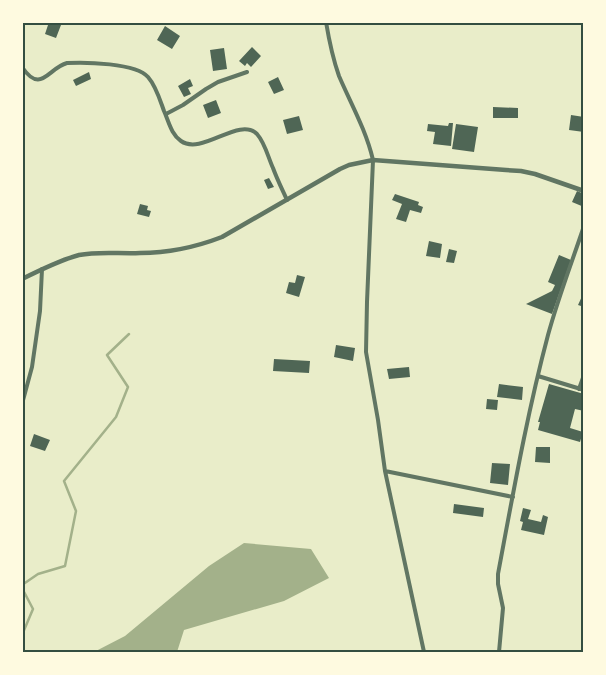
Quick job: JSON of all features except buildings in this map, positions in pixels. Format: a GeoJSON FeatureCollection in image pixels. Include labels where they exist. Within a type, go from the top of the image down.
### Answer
{"type":"FeatureCollection","features":[{"type":"Feature","properties":{"kind":"street"},"geometry":{"type":"LineString","coordinates":[[326,22],[339,74],[364,130],[373,160],[366,302],[366,352],[385,471],[424,652]]}},
{"type":"Feature","properties":{"kind":"street"},"geometry":{"type":"LineString","coordinates":[[22,67],[36,80],[46,77],[61,65],[67,63],[109,65],[134,68],[141,71],[154,86],[172,130],[180,140],[187,144],[198,144],[242,129],[250,129],[257,134],[264,145],[287,200]]}},
{"type":"Feature","properties":{"kind":"street"},"geometry":{"type":"LineString","coordinates":[[166,114],[218,82],[247,72]]}},
{"type":"Feature","properties":{"kind":"street"},"geometry":{"type":"LineString","coordinates":[[22,278],[78,256],[100,253],[142,253],[183,249],[204,244],[222,237],[349,165],[373,160],[521,171],[584,190]]}},
{"type":"Feature","properties":{"kind":"street"},"geometry":{"type":"LineString","coordinates":[[499,652],[503,614],[498,574],[525,430],[548,334],[584,226]]}},
{"type":"Feature","properties":{"kind":"street"},"geometry":{"type":"LineString","coordinates":[[22,404],[32,367],[40,311],[42,269]]}},
{"type":"Feature","properties":{"kind":"street"},"geometry":{"type":"LineString","coordinates":[[538,376],[581,390],[584,375]]}},
{"type":"Feature","properties":{"kind":"street"},"geometry":{"type":"LineString","coordinates":[[385,471],[513,497]]}},
{"type":"Feature","properties":{"kind":"shaded area"},"geometry":{"type":"Polygon","coordinates":[[[244,543],[311,549],[329,578],[284,601],[184,630],[177,652],[94,652],[125,636],[209,566],[244,543]]]}},
{"type":"Feature","properties":{"kind":"waterway"},"geometry":{"type":"LineString","coordinates":[[22,585],[38,574],[65,566],[76,511],[64,481],[116,417],[128,387],[107,355],[129,334]]}},
{"type":"Feature","properties":{"kind":"waterway"},"geometry":{"type":"LineString","coordinates":[[22,588],[33,609],[22,635]]}}]}
